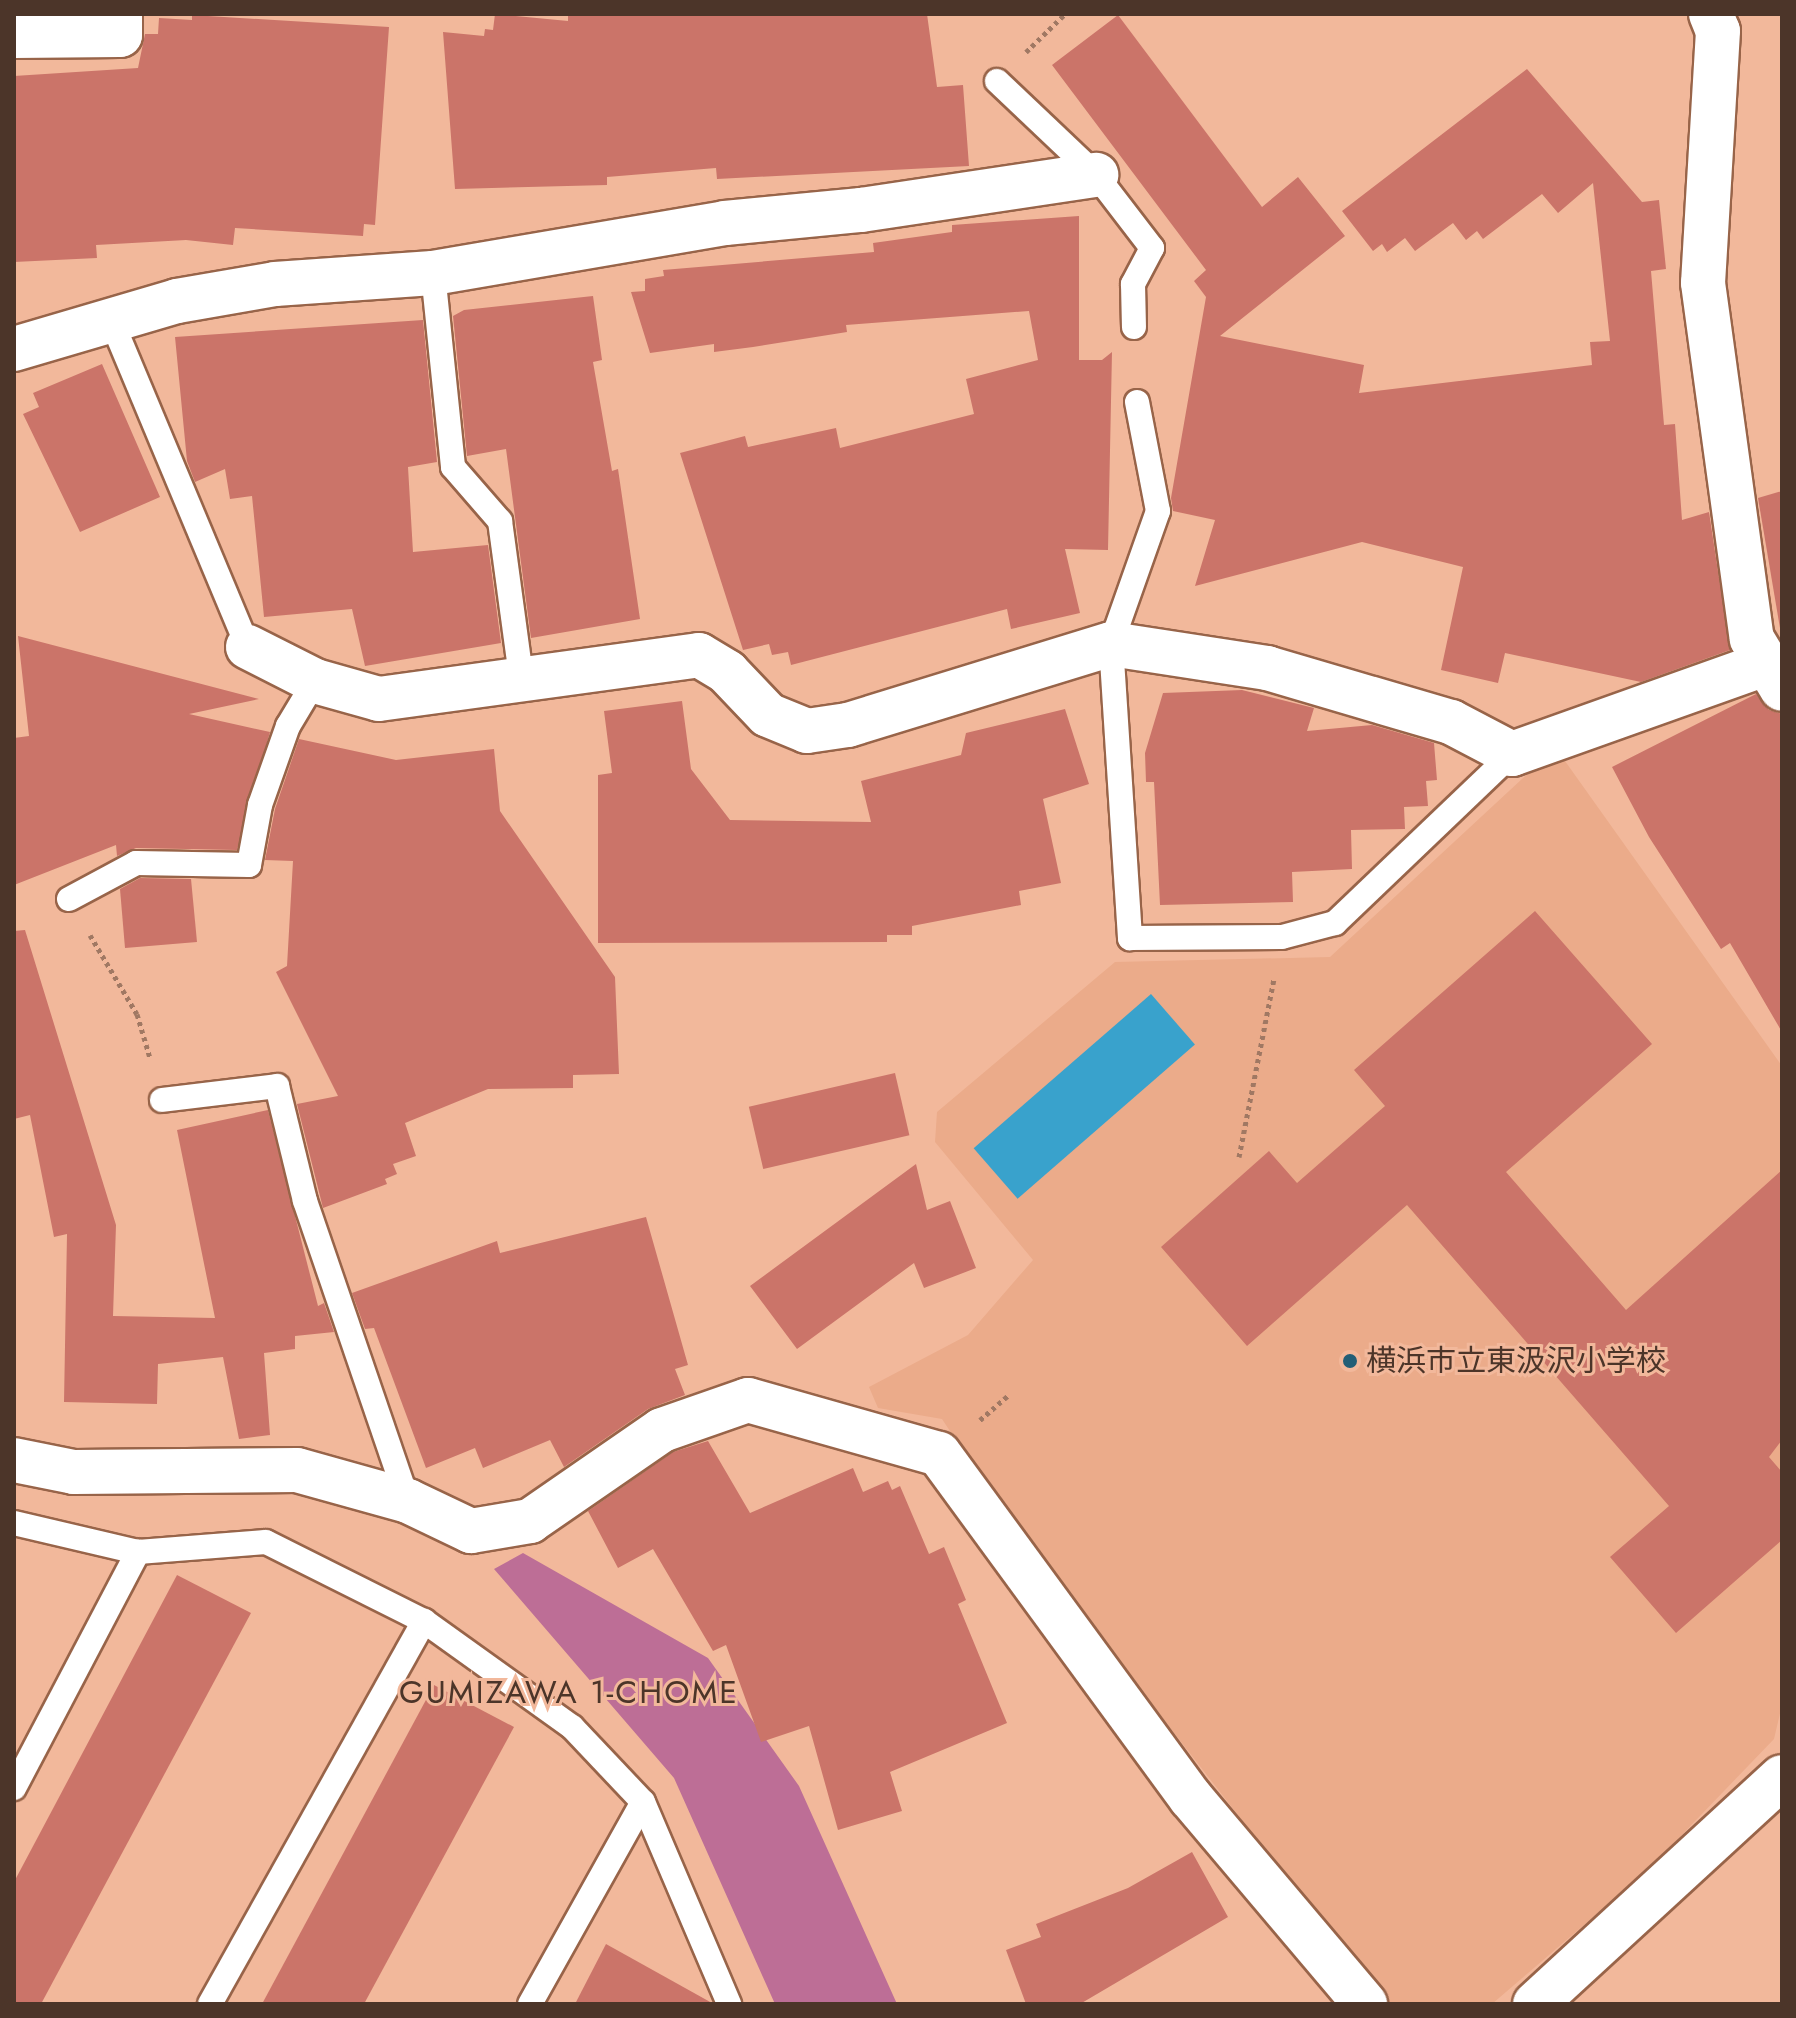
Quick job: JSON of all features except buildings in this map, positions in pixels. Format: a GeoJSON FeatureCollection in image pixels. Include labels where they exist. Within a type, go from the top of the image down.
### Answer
{"type":"FeatureCollection","features":[{"type":"Feature","properties":{"kind":"street"},"geometry":{"type":"LineString","coordinates":[[14,36],[120,35],[120,14]]}},
{"type":"Feature","properties":{"kind":"street"},"geometry":{"type":"LineString","coordinates":[[248,647],[315,681],[379,699],[521,677],[699,655],[727,672],[768,715],[807,731],[848,725],[1111,644],[1267,668],[1451,722],[1512,754],[1773,676],[1752,639],[1703,283],[1718,31],[1711,14]]}},
{"type":"Feature","properties":{"kind":"street"},"geometry":{"type":"LineString","coordinates":[[14,349],[177,301],[275,284],[433,273],[725,223],[861,210],[1096,175]]}},
{"type":"Feature","properties":{"kind":"street"},"geometry":{"type":"LineString","coordinates":[[14,1460],[74,1472],[297,1470],[408,1501],[471,1531],[530,1521],[662,1430],[748,1400],[939,1454],[1191,1798],[1365,2004]]}},
{"type":"Feature","properties":{"kind":"street"},"geometry":{"type":"LineString","coordinates":[[1535,2004],[1782,1777]]}},
{"type":"Feature","properties":{"kind":"lane"},"geometry":{"type":"LineString","coordinates":[[997,81],[1096,175],[1152,248],[1133,284],[1134,327]]}},
{"type":"Feature","properties":{"kind":"lane"},"geometry":{"type":"LineString","coordinates":[[433,273],[453,467],[500,521],[521,677]]}},
{"type":"Feature","properties":{"kind":"lane"},"geometry":{"type":"LineString","coordinates":[[112,322],[248,647]]}},
{"type":"Feature","properties":{"kind":"lane"},"geometry":{"type":"LineString","coordinates":[[1137,402],[1158,511],[1111,644],[1130,938],[1282,937],[1335,923],[1512,754]]}},
{"type":"Feature","properties":{"kind":"lane"},"geometry":{"type":"LineString","coordinates":[[69,899],[136,863],[249,865],[260,805],[288,726],[315,681]]}},
{"type":"Feature","properties":{"kind":"lane"},"geometry":{"type":"LineString","coordinates":[[162,1100],[277,1086],[305,1201],[408,1501]]}},
{"type":"Feature","properties":{"kind":"lane"},"geometry":{"type":"LineString","coordinates":[[14,1523],[138,1552],[266,1542],[424,1621],[572,1727],[643,1802],[729,2004]]}},
{"type":"Feature","properties":{"kind":"lane"},"geometry":{"type":"LineString","coordinates":[[14,1788],[138,1552]]}},
{"type":"Feature","properties":{"kind":"lane"},"geometry":{"type":"LineString","coordinates":[[210,2004],[424,1621]]}},
{"type":"Feature","properties":{"kind":"lane"},"geometry":{"type":"LineString","coordinates":[[530,2004],[643,1802]]}},
{"type":"Feature","properties":{"kind":"path"},"geometry":{"type":"LineString","coordinates":[[69,899],[137,1014],[162,1100]]}},
{"type":"Feature","properties":{"kind":"path"},"geometry":{"type":"LineString","coordinates":[[1239,1157],[1282,937]]}},
{"type":"Feature","properties":{"kind":"shaded area","name":"横浜市立東汲沢小学校"},"geometry":{"type":"Polygon","coordinates":[[[1560,754],[1782,1066],[1782,1705],[1774,1739],[1649,1869],[1492,2004],[1385,2004],[1013,1526],[942,1419],[878,1408],[869,1387],[968,1335],[1033,1260],[935,1142],[937,1112],[1115,962],[1330,957],[1536,766],[1560,754]]]}},
{"type":"Feature","properties":{"kind":"shaded area"},"geometry":{"type":"Polygon","coordinates":[[[523,1553],[708,1658],[799,1786],[897,2004],[775,2004],[674,1778],[494,1569],[523,1553]]]}},
{"type":"Feature","properties":{"kind":"water"},"geometry":{"type":"Polygon","coordinates":[[[1151,994],[1195,1045],[1018,1199],[974,1148],[1151,994]]]}},
{"type":"Feature","properties":{"kind":"place","name":"横浜市立東汲沢小学校"},"geometry":{"type":"Point","coordinates":[1350,1361]}},
{"type":"Feature","properties":{"kind":"district","name":"GUMIZAWA 1-CHOME"},"geometry":{"type":"Point","coordinates":[569,1692]}}]}
